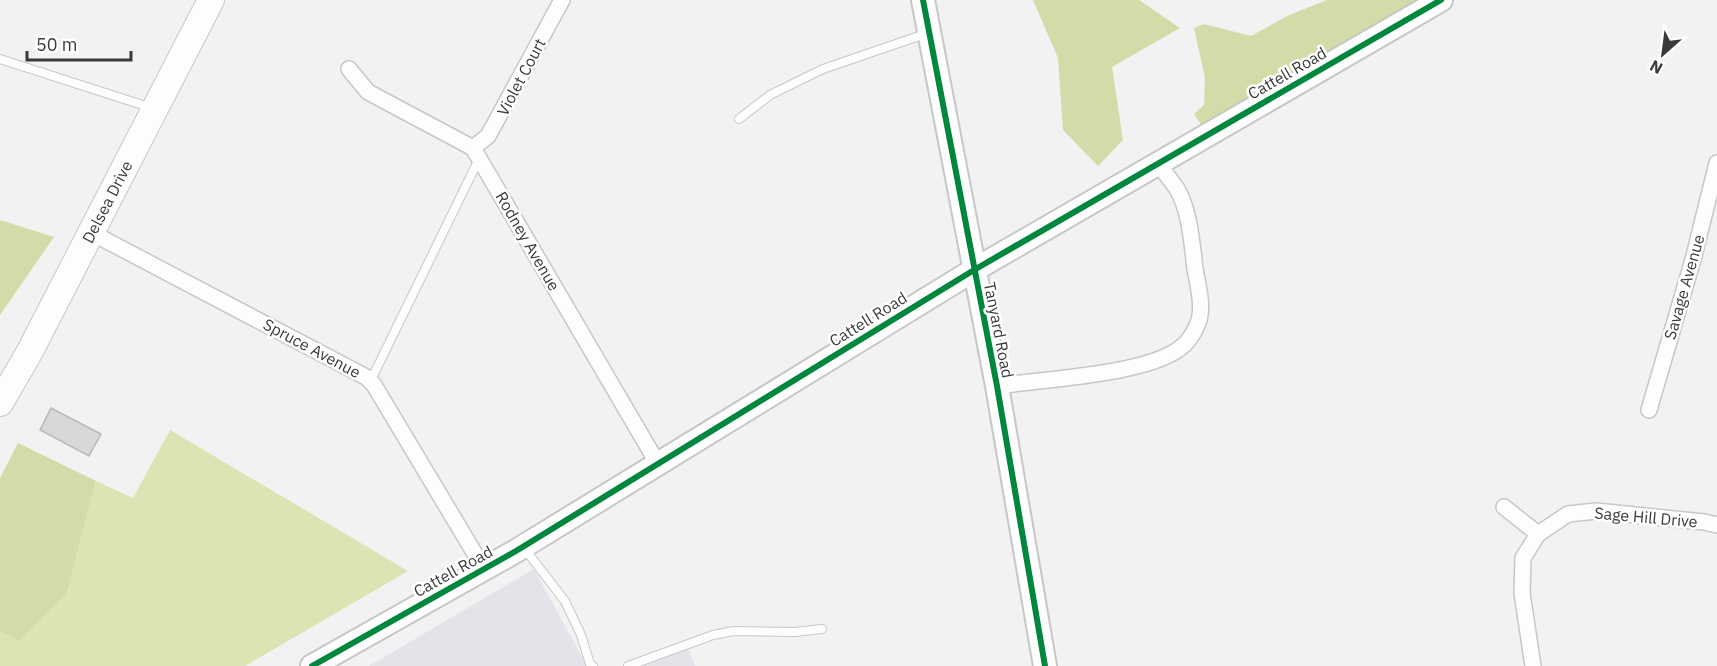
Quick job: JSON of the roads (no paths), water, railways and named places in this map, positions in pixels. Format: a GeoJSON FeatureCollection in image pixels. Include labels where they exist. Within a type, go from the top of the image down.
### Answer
{"type":"FeatureCollection","features":[{"type":"Feature","properties":{"kind":"main road","name":"Delsea Drive"},"geometry":{"type":"LineString","coordinates":[[0,403],[29,353],[211,0]]}},
{"type":"Feature","properties":{"kind":"street","name":"Violet Court"},"geometry":{"type":"LineString","coordinates":[[476,153],[488,136],[562,0]]}},
{"type":"Feature","properties":{"kind":"street","name":"Tanyard Road"},"geometry":{"type":"LineString","coordinates":[[923,0],[997,386],[1045,666]]}},
{"type":"Feature","properties":{"kind":"street","name":"Cattell Road"},"geometry":{"type":"LineString","coordinates":[[312,666],[524,547],[974,270],[1441,0]]}},
{"type":"Feature","properties":{"kind":"street"},"geometry":{"type":"LineString","coordinates":[[349,69],[368,92],[476,153]]}},
{"type":"Feature","properties":{"kind":"street","name":"Rodney Avenue"},"geometry":{"type":"LineString","coordinates":[[476,153],[658,464]]}},
{"type":"Feature","properties":{"kind":"street"},"geometry":{"type":"LineString","coordinates":[[997,386],[1134,366],[1166,356],[1180,348],[1192,336],[1199,321],[1200,305],[1188,221],[1178,190],[1158,163]]}},
{"type":"Feature","properties":{"kind":"street","name":"Savage Avenue"},"geometry":{"type":"LineString","coordinates":[[1649,410],[1694,256],[1717,164]]}},
{"type":"Feature","properties":{"kind":"street","name":"Spruce Avenue"},"geometry":{"type":"LineString","coordinates":[[90,232],[356,370],[370,382],[484,569]]}},
{"type":"Feature","properties":{"kind":"street"},"geometry":{"type":"LineString","coordinates":[[1504,507],[1538,534]]}},
{"type":"Feature","properties":{"kind":"street","name":"Sage Hill Drive"},"geometry":{"type":"LineString","coordinates":[[1533,666],[1522,582],[1523,558],[1538,534],[1568,514],[1596,511],[1717,525]]}},
{"type":"Feature","properties":{"kind":"lane"},"geometry":{"type":"LineString","coordinates":[[739,119],[770,95],[823,69],[929,32]]}},
{"type":"Feature","properties":{"kind":"lane"},"geometry":{"type":"LineString","coordinates":[[0,59],[154,109]]}},
{"type":"Feature","properties":{"kind":"lane"},"geometry":{"type":"LineString","coordinates":[[370,382],[476,153]]}},
{"type":"Feature","properties":{"kind":"lane"},"geometry":{"type":"LineString","coordinates":[[524,547],[565,601],[581,634],[590,664],[593,666]]}},
{"type":"Feature","properties":{"kind":"lane"},"geometry":{"type":"LineString","coordinates":[[628,666],[713,635],[734,631],[795,632],[822,629]]}}]}
